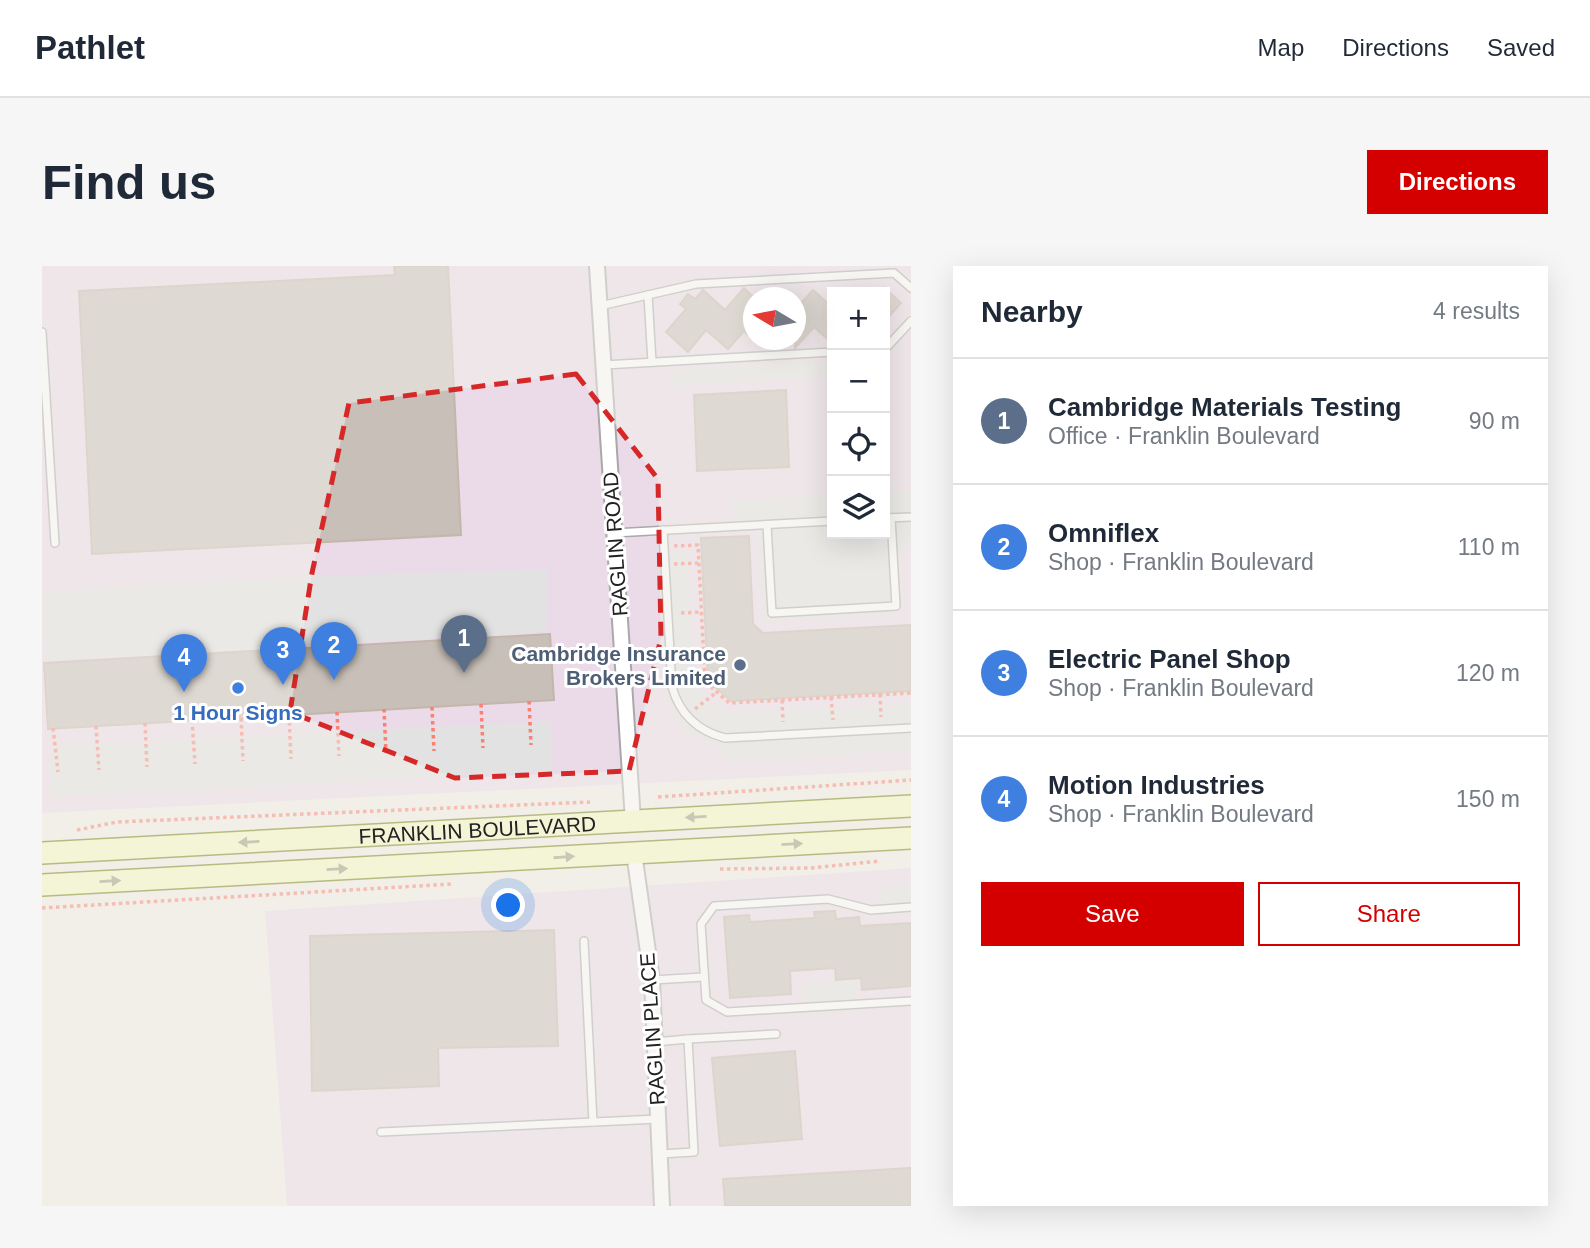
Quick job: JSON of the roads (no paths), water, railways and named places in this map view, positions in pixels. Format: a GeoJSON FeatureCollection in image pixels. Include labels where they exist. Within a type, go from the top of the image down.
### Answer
{"type":"FeatureCollection","features":[{"type":"Feature","properties":{"kind":"main road","name":"FRANKLIN BOULEVARD"},"geometry":{"type":"LineString","coordinates":[[42,853],[911,806]]}},
{"type":"Feature","properties":{"kind":"main road","name":"FRANKLIN BOULEVARD"},"geometry":{"type":"LineString","coordinates":[[42,885],[911,838]]}},
{"type":"Feature","properties":{"kind":"street","name":"RAGLIN ROAD"},"geometry":{"type":"LineString","coordinates":[[597,266],[633,821]]}},
{"type":"Feature","properties":{"kind":"street","name":"RAGLIN PLACE"},"geometry":{"type":"LineString","coordinates":[[634,853],[652,980],[662,1206]]}},
{"type":"Feature","properties":{"kind":"lane"},"geometry":{"type":"LineString","coordinates":[[600,306],[696,284],[894,273],[911,288]]}},
{"type":"Feature","properties":{"kind":"lane"},"geometry":{"type":"LineString","coordinates":[[648,295],[652,362]]}},
{"type":"Feature","properties":{"kind":"lane"},"geometry":{"type":"LineString","coordinates":[[890,344],[911,321]]}},
{"type":"Feature","properties":{"kind":"lane"},"geometry":{"type":"LineString","coordinates":[[42,332],[55,543]]}},
{"type":"Feature","properties":{"kind":"lane"},"geometry":{"type":"LineString","coordinates":[[604,365],[827,352]]}},
{"type":"Feature","properties":{"kind":"lane"},"geometry":{"type":"LineString","coordinates":[[890,518],[911,517]]}},
{"type":"Feature","properties":{"kind":"lane"},"geometry":{"type":"LineString","coordinates":[[614,533],[827,521]]}},
{"type":"Feature","properties":{"kind":"lane"},"geometry":{"type":"LineString","coordinates":[[767,524],[772,613],[896,606],[890,539]]}},
{"type":"Feature","properties":{"kind":"lane"},"geometry":{"type":"LineString","coordinates":[[663,530],[672,687],[679,706],[691,722],[702,730],[726,738],[911,728]]}},
{"type":"Feature","properties":{"kind":"lane"},"geometry":{"type":"LineString","coordinates":[[911,907],[871,909],[828,900],[714,906],[701,924],[706,1000],[727,1012],[911,1001]]}},
{"type":"Feature","properties":{"kind":"lane"},"geometry":{"type":"LineString","coordinates":[[584,941],[593,1122]]}},
{"type":"Feature","properties":{"kind":"lane"},"geometry":{"type":"LineString","coordinates":[[652,980],[704,977]]}},
{"type":"Feature","properties":{"kind":"lane"},"geometry":{"type":"LineString","coordinates":[[655,1042],[776,1034]]}},
{"type":"Feature","properties":{"kind":"lane"},"geometry":{"type":"LineString","coordinates":[[660,1154],[694,1152],[688,1040]]}},
{"type":"Feature","properties":{"kind":"lane"},"geometry":{"type":"LineString","coordinates":[[381,1132],[659,1119]]}},
{"type":"Feature","properties":{"kind":"place","name":"Cambridge Insurance Brokers Limited"},"geometry":{"type":"Point","coordinates":[740,665]}},
{"type":"Feature","properties":{"kind":"place","name":"Cambridge Materials Testing"},"geometry":{"type":"Point","coordinates":[464,673]}},
{"type":"Feature","properties":{"kind":"place","name":"Omniflex"},"geometry":{"type":"Point","coordinates":[334,680]}},
{"type":"Feature","properties":{"kind":"place","name":"Electric Panel Shop"},"geometry":{"type":"Point","coordinates":[283,685]}},
{"type":"Feature","properties":{"kind":"place","name":"1 Hour Signs"},"geometry":{"type":"Point","coordinates":[238,688]}},
{"type":"Feature","properties":{"kind":"place","name":"Motion Industries"},"geometry":{"type":"Point","coordinates":[184,692]}}]}
